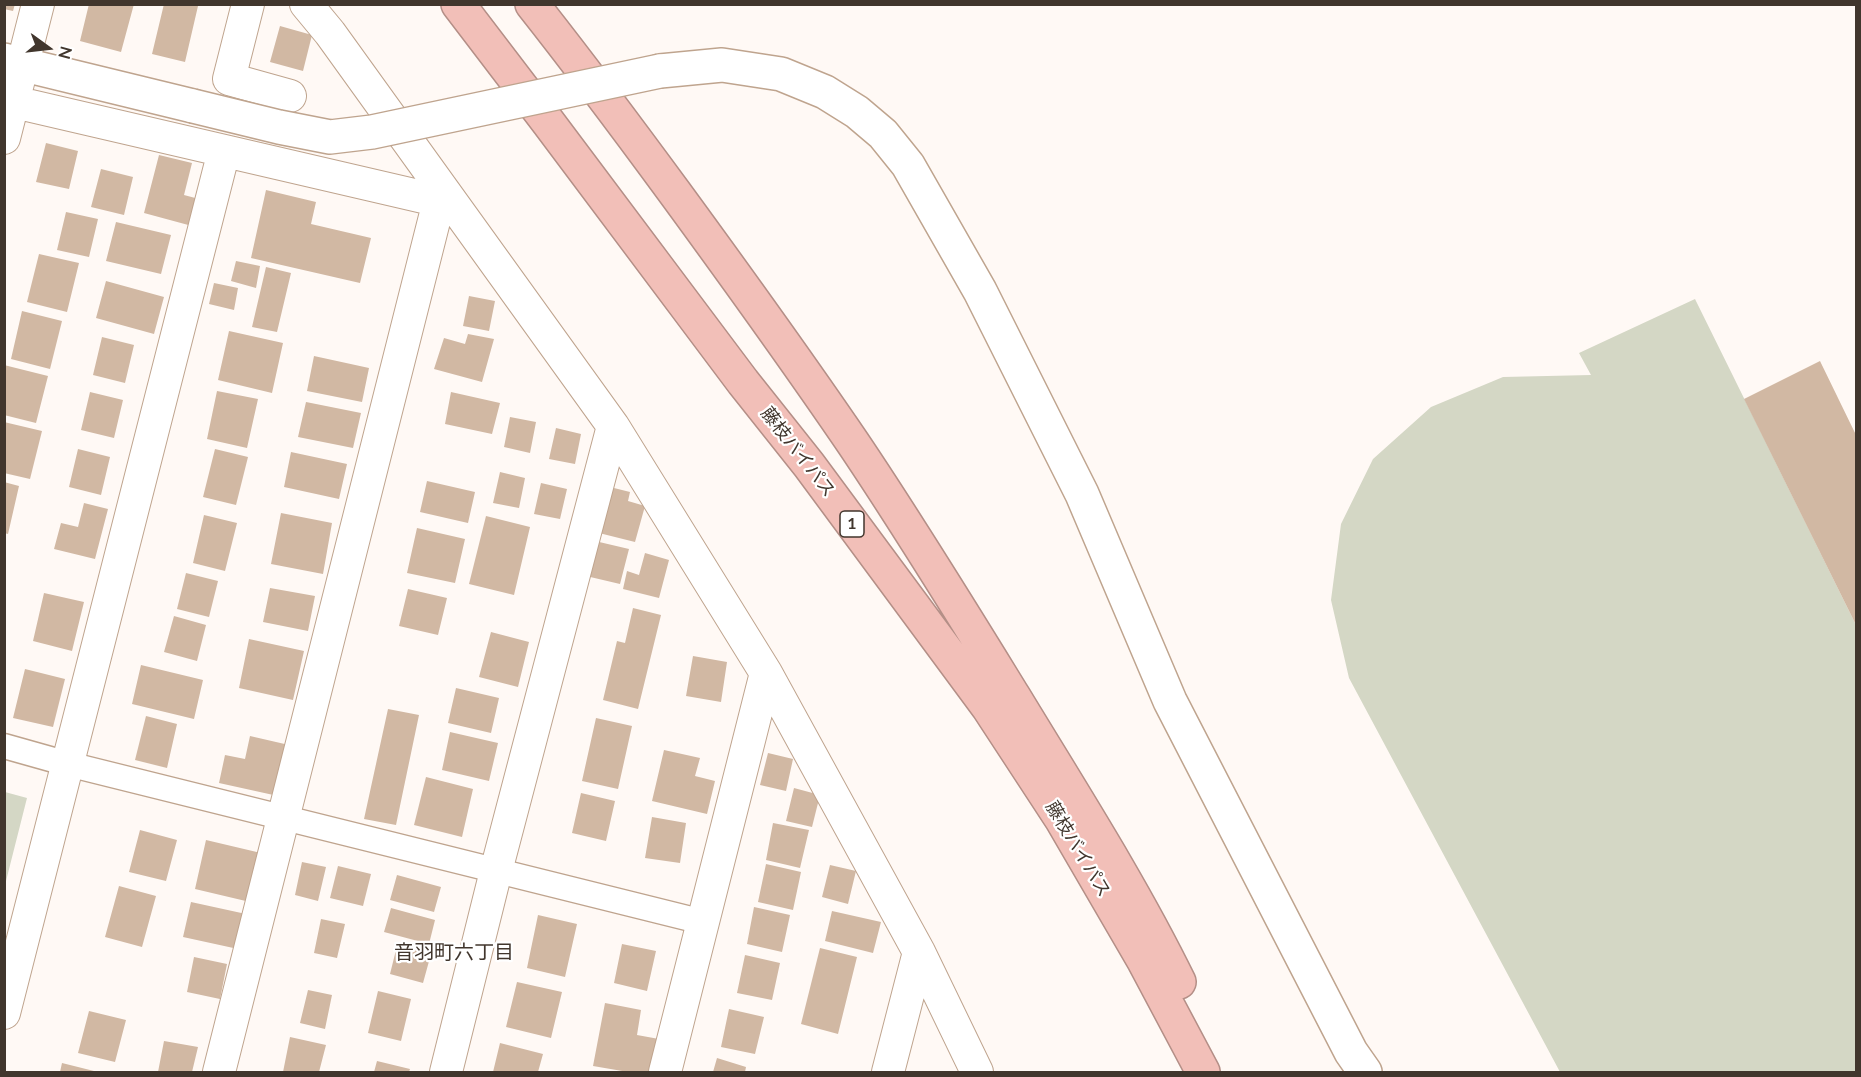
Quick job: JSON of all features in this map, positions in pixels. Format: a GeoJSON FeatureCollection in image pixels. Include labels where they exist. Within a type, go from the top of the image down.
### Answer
{"type":"FeatureCollection","features":[{"type":"Feature","properties":{"kind":"highway","name":"藤枝バイパス"},"geometry":{"type":"LineString","coordinates":[[458,4],[743,382],[809,465],[988,707],[1062,820],[1144,962],[1203,1072]]}},
{"type":"Feature","properties":{"kind":"highway","name":"藤枝バイパス"},"geometry":{"type":"LineString","coordinates":[[532,4],[582,67],[738,280],[854,445],[984,649],[1151,925],[1224,1072]]}},
{"type":"Feature","properties":{"kind":"street"},"geometry":{"type":"LineString","coordinates":[[4,138],[14,102],[14,62],[38,4]]}},
{"type":"Feature","properties":{"kind":"street"},"geometry":{"type":"LineString","coordinates":[[248,4],[229,79],[290,96]]}},
{"type":"Feature","properties":{"kind":"street"},"geometry":{"type":"LineString","coordinates":[[306,4],[330,33],[446,202],[614,426],[766,673],[919,952],[976,1072]]}},
{"type":"Feature","properties":{"kind":"street"},"geometry":{"type":"LineString","coordinates":[[14,62],[279,128],[330,137],[372,132],[660,70],[722,65],[781,74],[825,92],[857,112],[883,134],[908,165],[980,291],[1082,494],[1170,701],[1351,1052],[1365,1072]]}},
{"type":"Feature","properties":{"kind":"street"},"geometry":{"type":"LineString","coordinates":[[14,102],[446,202]]}},
{"type":"Feature","properties":{"kind":"street"},"geometry":{"type":"LineString","coordinates":[[4,1013],[224,151]]}},
{"type":"Feature","properties":{"kind":"street"},"geometry":{"type":"LineString","coordinates":[[219,1072],[446,202]]}},
{"type":"Feature","properties":{"kind":"street"},"geometry":{"type":"LineString","coordinates":[[446,1072],[496,871],[614,426]]}},
{"type":"Feature","properties":{"kind":"street"},"geometry":{"type":"LineString","coordinates":[[665,1072],[766,673]]}},
{"type":"Feature","properties":{"kind":"street"},"geometry":{"type":"LineString","coordinates":[[4,746],[68,764],[703,922]]}},
{"type":"Feature","properties":{"kind":"street"},"geometry":{"type":"LineString","coordinates":[[888,1072],[919,952]]}},
{"type":"Feature","properties":{"kind":"green space"},"geometry":{"type":"Polygon","coordinates":[[[1695,299],[1856,625],[1856,1072],[1560,1072],[1349,678],[1331,600],[1341,524],[1373,459],[1431,407],[1503,377],[1591,375],[1579,353],[1695,299]]]}},
{"type":"Feature","properties":{"kind":"green space"},"geometry":{"type":"Polygon","coordinates":[[[4,792],[27,798],[5,885],[4,792]]]}},
{"type":"Feature","properties":{"kind":"building"},"geometry":{"type":"Polygon","coordinates":[[[4,4],[15,4],[13,11],[4,9],[4,4]]]}},
{"type":"Feature","properties":{"kind":"building"},"geometry":{"type":"Polygon","coordinates":[[[89,4],[134,4],[121,52],[80,41],[89,4]]]}},
{"type":"Feature","properties":{"kind":"building"},"geometry":{"type":"Polygon","coordinates":[[[164,4],[198,6],[185,62],[152,54],[164,4]]]}},
{"type":"Feature","properties":{"kind":"building"},"geometry":{"type":"Polygon","coordinates":[[[280,26],[312,35],[303,71],[270,62],[280,26]]]}},
{"type":"Feature","properties":{"kind":"building"},"geometry":{"type":"Polygon","coordinates":[[[46,143],[78,151],[69,189],[36,182],[46,143]]]}},
{"type":"Feature","properties":{"kind":"building"},"geometry":{"type":"Polygon","coordinates":[[[159,155],[192,163],[184,195],[199,199],[192,226],[144,213],[159,155]]]}},
{"type":"Feature","properties":{"kind":"building"},"geometry":{"type":"Polygon","coordinates":[[[101,169],[133,177],[124,215],[91,207],[101,169]]]}},
{"type":"Feature","properties":{"kind":"building"},"geometry":{"type":"Polygon","coordinates":[[[266,190],[316,202],[311,224],[371,238],[360,283],[251,258],[266,190]]]}},
{"type":"Feature","properties":{"kind":"building"},"geometry":{"type":"Polygon","coordinates":[[[66,212],[98,219],[89,257],[57,250],[66,212]]]}},
{"type":"Feature","properties":{"kind":"building"},"geometry":{"type":"Polygon","coordinates":[[[116,222],[171,235],[161,274],[106,261],[116,222]]]}},
{"type":"Feature","properties":{"kind":"building"},"geometry":{"type":"Polygon","coordinates":[[[39,254],[79,263],[67,312],[27,302],[39,254]]]}},
{"type":"Feature","properties":{"kind":"building"},"geometry":{"type":"Polygon","coordinates":[[[236,261],[260,266],[256,288],[231,281],[236,261]]]}},
{"type":"Feature","properties":{"kind":"building"},"geometry":{"type":"Polygon","coordinates":[[[266,267],[291,273],[277,332],[252,327],[266,267]]]}},
{"type":"Feature","properties":{"kind":"building"},"geometry":{"type":"Polygon","coordinates":[[[106,281],[164,297],[154,334],[96,318],[106,281]]]}},
{"type":"Feature","properties":{"kind":"building"},"geometry":{"type":"Polygon","coordinates":[[[214,283],[238,288],[234,310],[209,304],[214,283]]]}},
{"type":"Feature","properties":{"kind":"building"},"geometry":{"type":"Polygon","coordinates":[[[469,296],[495,301],[489,331],[463,326],[469,296]]]}},
{"type":"Feature","properties":{"kind":"building"},"geometry":{"type":"Polygon","coordinates":[[[22,311],[62,321],[50,369],[11,359],[22,311]]]}},
{"type":"Feature","properties":{"kind":"building"},"geometry":{"type":"Polygon","coordinates":[[[229,331],[283,343],[272,393],[218,380],[229,331]]]}},
{"type":"Feature","properties":{"kind":"building"},"geometry":{"type":"Polygon","coordinates":[[[468,334],[494,339],[482,382],[434,369],[444,338],[465,344],[468,334]]]}},
{"type":"Feature","properties":{"kind":"building"},"geometry":{"type":"Polygon","coordinates":[[[102,337],[134,345],[125,383],[93,375],[102,337]]]}},
{"type":"Feature","properties":{"kind":"building"},"geometry":{"type":"Polygon","coordinates":[[[314,356],[369,368],[362,402],[307,391],[314,356]]]}},
{"type":"Feature","properties":{"kind":"building"},"geometry":{"type":"Polygon","coordinates":[[[1820,361],[1856,435],[1856,625],[1744,399],[1820,361]]]}},
{"type":"Feature","properties":{"kind":"building"},"geometry":{"type":"Polygon","coordinates":[[[4,365],[48,376],[36,423],[4,415],[4,365]]]}},
{"type":"Feature","properties":{"kind":"building"},"geometry":{"type":"Polygon","coordinates":[[[217,391],[258,399],[247,448],[207,439],[217,391]]]}},
{"type":"Feature","properties":{"kind":"building"},"geometry":{"type":"Polygon","coordinates":[[[90,392],[123,400],[114,438],[81,430],[90,392]]]}},
{"type":"Feature","properties":{"kind":"building"},"geometry":{"type":"Polygon","coordinates":[[[451,392],[500,403],[492,434],[445,424],[451,392]]]}},
{"type":"Feature","properties":{"kind":"building"},"geometry":{"type":"Polygon","coordinates":[[[306,402],[361,413],[353,448],[298,437],[306,402]]]}},
{"type":"Feature","properties":{"kind":"building"},"geometry":{"type":"Polygon","coordinates":[[[510,417],[536,422],[530,453],[504,447],[510,417]]]}},
{"type":"Feature","properties":{"kind":"building"},"geometry":{"type":"Polygon","coordinates":[[[4,422],[42,431],[30,479],[4,473],[4,422]]]}},
{"type":"Feature","properties":{"kind":"building"},"geometry":{"type":"Polygon","coordinates":[[[556,428],[581,434],[575,464],[549,459],[556,428]]]}},
{"type":"Feature","properties":{"kind":"building"},"geometry":{"type":"Polygon","coordinates":[[[78,449],[110,457],[101,495],[69,487],[78,449]]]}},
{"type":"Feature","properties":{"kind":"building"},"geometry":{"type":"Polygon","coordinates":[[[215,449],[248,457],[236,505],[203,497],[215,449]]]}},
{"type":"Feature","properties":{"kind":"building"},"geometry":{"type":"Polygon","coordinates":[[[291,452],[347,464],[339,499],[284,487],[291,452]]]}},
{"type":"Feature","properties":{"kind":"building"},"geometry":{"type":"Polygon","coordinates":[[[500,472],[525,478],[519,508],[493,503],[500,472]]]}},
{"type":"Feature","properties":{"kind":"building"},"geometry":{"type":"Polygon","coordinates":[[[427,481],[475,492],[468,523],[420,512],[427,481]]]}},
{"type":"Feature","properties":{"kind":"building"},"geometry":{"type":"Polygon","coordinates":[[[4,482],[19,486],[8,534],[4,533],[4,482]]]}},
{"type":"Feature","properties":{"kind":"building"},"geometry":{"type":"Polygon","coordinates":[[[541,483],[567,489],[560,519],[534,514],[541,483]]]}},
{"type":"Feature","properties":{"kind":"building"},"geometry":{"type":"Polygon","coordinates":[[[606,486],[630,492],[628,501],[645,506],[635,542],[595,532],[606,486]]]}},
{"type":"Feature","properties":{"kind":"building"},"geometry":{"type":"Polygon","coordinates":[[[84,503],[108,509],[95,559],[54,549],[61,523],[78,527],[84,503]]]}},
{"type":"Feature","properties":{"kind":"building"},"geometry":{"type":"Polygon","coordinates":[[[281,513],[332,523],[323,574],[271,564],[281,513]]]}},
{"type":"Feature","properties":{"kind":"building"},"geometry":{"type":"Polygon","coordinates":[[[204,515],[237,523],[225,571],[193,563],[204,515]]]}},
{"type":"Feature","properties":{"kind":"building"},"geometry":{"type":"Polygon","coordinates":[[[486,516],[530,527],[514,595],[469,584],[486,516]]]}},
{"type":"Feature","properties":{"kind":"building"},"geometry":{"type":"Polygon","coordinates":[[[417,528],[465,539],[455,583],[407,573],[417,528]]]}},
{"type":"Feature","properties":{"kind":"building"},"geometry":{"type":"Polygon","coordinates":[[[595,541],[629,549],[620,584],[586,576],[595,541]]]}},
{"type":"Feature","properties":{"kind":"building"},"geometry":{"type":"Polygon","coordinates":[[[645,553],[669,560],[659,598],[623,589],[627,571],[639,575],[645,553]]]}},
{"type":"Feature","properties":{"kind":"building"},"geometry":{"type":"Polygon","coordinates":[[[186,573],[218,581],[209,617],[177,609],[186,573]]]}},
{"type":"Feature","properties":{"kind":"building"},"geometry":{"type":"Polygon","coordinates":[[[270,588],[315,596],[308,631],[263,622],[270,588]]]}},
{"type":"Feature","properties":{"kind":"building"},"geometry":{"type":"Polygon","coordinates":[[[408,589],[447,598],[438,635],[399,626],[408,589]]]}},
{"type":"Feature","properties":{"kind":"building"},"geometry":{"type":"Polygon","coordinates":[[[44,593],[84,602],[72,651],[33,641],[44,593]]]}},
{"type":"Feature","properties":{"kind":"building"},"geometry":{"type":"Polygon","coordinates":[[[633,608],[661,615],[638,709],[603,700],[617,641],[625,643],[633,608]]]}},
{"type":"Feature","properties":{"kind":"building"},"geometry":{"type":"Polygon","coordinates":[[[174,616],[206,625],[197,661],[164,652],[174,616]]]}},
{"type":"Feature","properties":{"kind":"building"},"geometry":{"type":"Polygon","coordinates":[[[491,632],[529,642],[518,687],[479,677],[491,632]]]}},
{"type":"Feature","properties":{"kind":"building"},"geometry":{"type":"Polygon","coordinates":[[[249,639],[304,651],[293,700],[239,688],[249,639]]]}},
{"type":"Feature","properties":{"kind":"building"},"geometry":{"type":"Polygon","coordinates":[[[693,656],[727,662],[721,702],[686,696],[693,656]]]}},
{"type":"Feature","properties":{"kind":"building"},"geometry":{"type":"Polygon","coordinates":[[[141,665],[203,680],[194,719],[132,704],[141,665]]]}},
{"type":"Feature","properties":{"kind":"building"},"geometry":{"type":"Polygon","coordinates":[[[25,669],[65,679],[53,727],[13,718],[25,669]]]}},
{"type":"Feature","properties":{"kind":"building"},"geometry":{"type":"Polygon","coordinates":[[[456,688],[499,698],[491,733],[448,723],[456,688]]]}},
{"type":"Feature","properties":{"kind":"building"},"geometry":{"type":"Polygon","coordinates":[[[388,709],[419,715],[396,825],[364,819],[388,709]]]}},
{"type":"Feature","properties":{"kind":"building"},"geometry":{"type":"Polygon","coordinates":[[[146,716],[177,724],[167,768],[135,760],[146,716]]]}},
{"type":"Feature","properties":{"kind":"building"},"geometry":{"type":"Polygon","coordinates":[[[596,718],[632,726],[618,789],[582,781],[596,718]]]}},
{"type":"Feature","properties":{"kind":"building"},"geometry":{"type":"Polygon","coordinates":[[[450,732],[498,743],[489,781],[442,770],[450,732]]]}},
{"type":"Feature","properties":{"kind":"building"},"geometry":{"type":"Polygon","coordinates":[[[250,736],[289,745],[278,796],[219,783],[225,755],[245,759],[250,736]]]}},
{"type":"Feature","properties":{"kind":"building"},"geometry":{"type":"Polygon","coordinates":[[[664,750],[700,758],[695,776],[715,781],[707,814],[652,801],[664,750]]]}},
{"type":"Feature","properties":{"kind":"building"},"geometry":{"type":"Polygon","coordinates":[[[768,753],[793,759],[786,791],[760,785],[768,753]]]}},
{"type":"Feature","properties":{"kind":"building"},"geometry":{"type":"Polygon","coordinates":[[[426,777],[473,789],[462,837],[414,825],[426,777]]]}},
{"type":"Feature","properties":{"kind":"building"},"geometry":{"type":"Polygon","coordinates":[[[794,788],[820,795],[812,827],[786,821],[794,788]]]}},
{"type":"Feature","properties":{"kind":"building"},"geometry":{"type":"Polygon","coordinates":[[[581,793],[615,801],[606,841],[572,833],[581,793]]]}},
{"type":"Feature","properties":{"kind":"building"},"geometry":{"type":"Polygon","coordinates":[[[652,817],[686,823],[680,863],[645,858],[652,817]]]}},
{"type":"Feature","properties":{"kind":"building"},"geometry":{"type":"Polygon","coordinates":[[[773,823],[809,830],[800,868],[766,860],[773,823]]]}},
{"type":"Feature","properties":{"kind":"building"},"geometry":{"type":"Polygon","coordinates":[[[140,830],[177,840],[166,881],[129,872],[140,830]]]}},
{"type":"Feature","properties":{"kind":"building"},"geometry":{"type":"Polygon","coordinates":[[[206,840],[261,853],[250,902],[195,889],[206,840]]]}},
{"type":"Feature","properties":{"kind":"building"},"geometry":{"type":"Polygon","coordinates":[[[302,862],[326,867],[318,901],[295,895],[302,862]]]}},
{"type":"Feature","properties":{"kind":"building"},"geometry":{"type":"Polygon","coordinates":[[[766,864],[801,872],[793,910],[758,902],[766,864]]]}},
{"type":"Feature","properties":{"kind":"building"},"geometry":{"type":"Polygon","coordinates":[[[830,865],[856,871],[848,904],[822,897],[830,865]]]}},
{"type":"Feature","properties":{"kind":"building"},"geometry":{"type":"Polygon","coordinates":[[[338,866],[371,874],[363,906],[330,898],[338,866]]]}},
{"type":"Feature","properties":{"kind":"building"},"geometry":{"type":"Polygon","coordinates":[[[397,875],[441,887],[434,912],[390,900],[397,875]]]}},
{"type":"Feature","properties":{"kind":"building"},"geometry":{"type":"Polygon","coordinates":[[[119,886],[156,896],[142,947],[105,937],[119,886]]]}},
{"type":"Feature","properties":{"kind":"building"},"geometry":{"type":"Polygon","coordinates":[[[191,902],[246,914],[238,949],[183,937],[191,902]]]}},
{"type":"Feature","properties":{"kind":"building"},"geometry":{"type":"Polygon","coordinates":[[[754,907],[790,915],[782,952],[747,944],[754,907]]]}},
{"type":"Feature","properties":{"kind":"building"},"geometry":{"type":"Polygon","coordinates":[[[391,908],[435,920],[429,944],[384,932],[391,908]]]}},
{"type":"Feature","properties":{"kind":"building"},"geometry":{"type":"Polygon","coordinates":[[[832,911],[881,922],[873,953],[825,941],[832,911]]]}},
{"type":"Feature","properties":{"kind":"building"},"geometry":{"type":"Polygon","coordinates":[[[538,915],[577,924],[565,977],[527,968],[538,915]]]}},
{"type":"Feature","properties":{"kind":"building"},"geometry":{"type":"Polygon","coordinates":[[[321,919],[345,924],[337,958],[314,953],[321,919]]]}},
{"type":"Feature","properties":{"kind":"building"},"geometry":{"type":"Polygon","coordinates":[[[622,944],[656,951],[647,991],[614,983],[622,944]]]}},
{"type":"Feature","properties":{"kind":"building"},"geometry":{"type":"Polygon","coordinates":[[[397,946],[431,954],[423,983],[390,974],[397,946]]]}},
{"type":"Feature","properties":{"kind":"building"},"geometry":{"type":"Polygon","coordinates":[[[820,948],[857,957],[838,1034],[801,1024],[820,948]]]}},
{"type":"Feature","properties":{"kind":"building"},"geometry":{"type":"Polygon","coordinates":[[[745,955],[780,963],[772,1000],[737,993],[745,955]]]}},
{"type":"Feature","properties":{"kind":"building"},"geometry":{"type":"Polygon","coordinates":[[[194,957],[227,964],[220,999],[187,992],[194,957]]]}},
{"type":"Feature","properties":{"kind":"building"},"geometry":{"type":"Polygon","coordinates":[[[517,982],[562,992],[551,1038],[506,1027],[517,982]]]}},
{"type":"Feature","properties":{"kind":"building"},"geometry":{"type":"Polygon","coordinates":[[[308,990],[332,995],[325,1029],[300,1023],[308,990]]]}},
{"type":"Feature","properties":{"kind":"building"},"geometry":{"type":"Polygon","coordinates":[[[378,991],[411,999],[401,1041],[368,1033],[378,991]]]}},
{"type":"Feature","properties":{"kind":"building"},"geometry":{"type":"Polygon","coordinates":[[[605,1003],[641,1010],[637,1035],[659,1039],[653,1072],[628,1072],[593,1066],[605,1003]]]}},
{"type":"Feature","properties":{"kind":"building"},"geometry":{"type":"Polygon","coordinates":[[[729,1009],[764,1017],[755,1054],[721,1047],[729,1009]]]}},
{"type":"Feature","properties":{"kind":"building"},"geometry":{"type":"Polygon","coordinates":[[[89,1011],[126,1020],[115,1062],[78,1053],[89,1011]]]}},
{"type":"Feature","properties":{"kind":"building"},"geometry":{"type":"Polygon","coordinates":[[[290,1037],[326,1045],[319,1072],[283,1072],[290,1037]]]}},
{"type":"Feature","properties":{"kind":"building"},"geometry":{"type":"Polygon","coordinates":[[[164,1041],[198,1047],[192,1072],[158,1072],[164,1041]]]}},
{"type":"Feature","properties":{"kind":"building"},"geometry":{"type":"Polygon","coordinates":[[[500,1043],[543,1054],[538,1072],[493,1072],[500,1043]]]}},
{"type":"Feature","properties":{"kind":"building"},"geometry":{"type":"Polygon","coordinates":[[[717,1058],[746,1067],[745,1072],[713,1072],[717,1058]]]}},
{"type":"Feature","properties":{"kind":"building"},"geometry":{"type":"Polygon","coordinates":[[[377,1061],[410,1069],[409,1072],[374,1072],[377,1061]]]}},
{"type":"Feature","properties":{"kind":"building"},"geometry":{"type":"Polygon","coordinates":[[[62,1063],[98,1072],[60,1072],[62,1063]]]}},
{"type":"Feature","properties":{"kind":"district","name":"音羽町六丁目"},"geometry":{"type":"Point","coordinates":[454,953]}}]}
